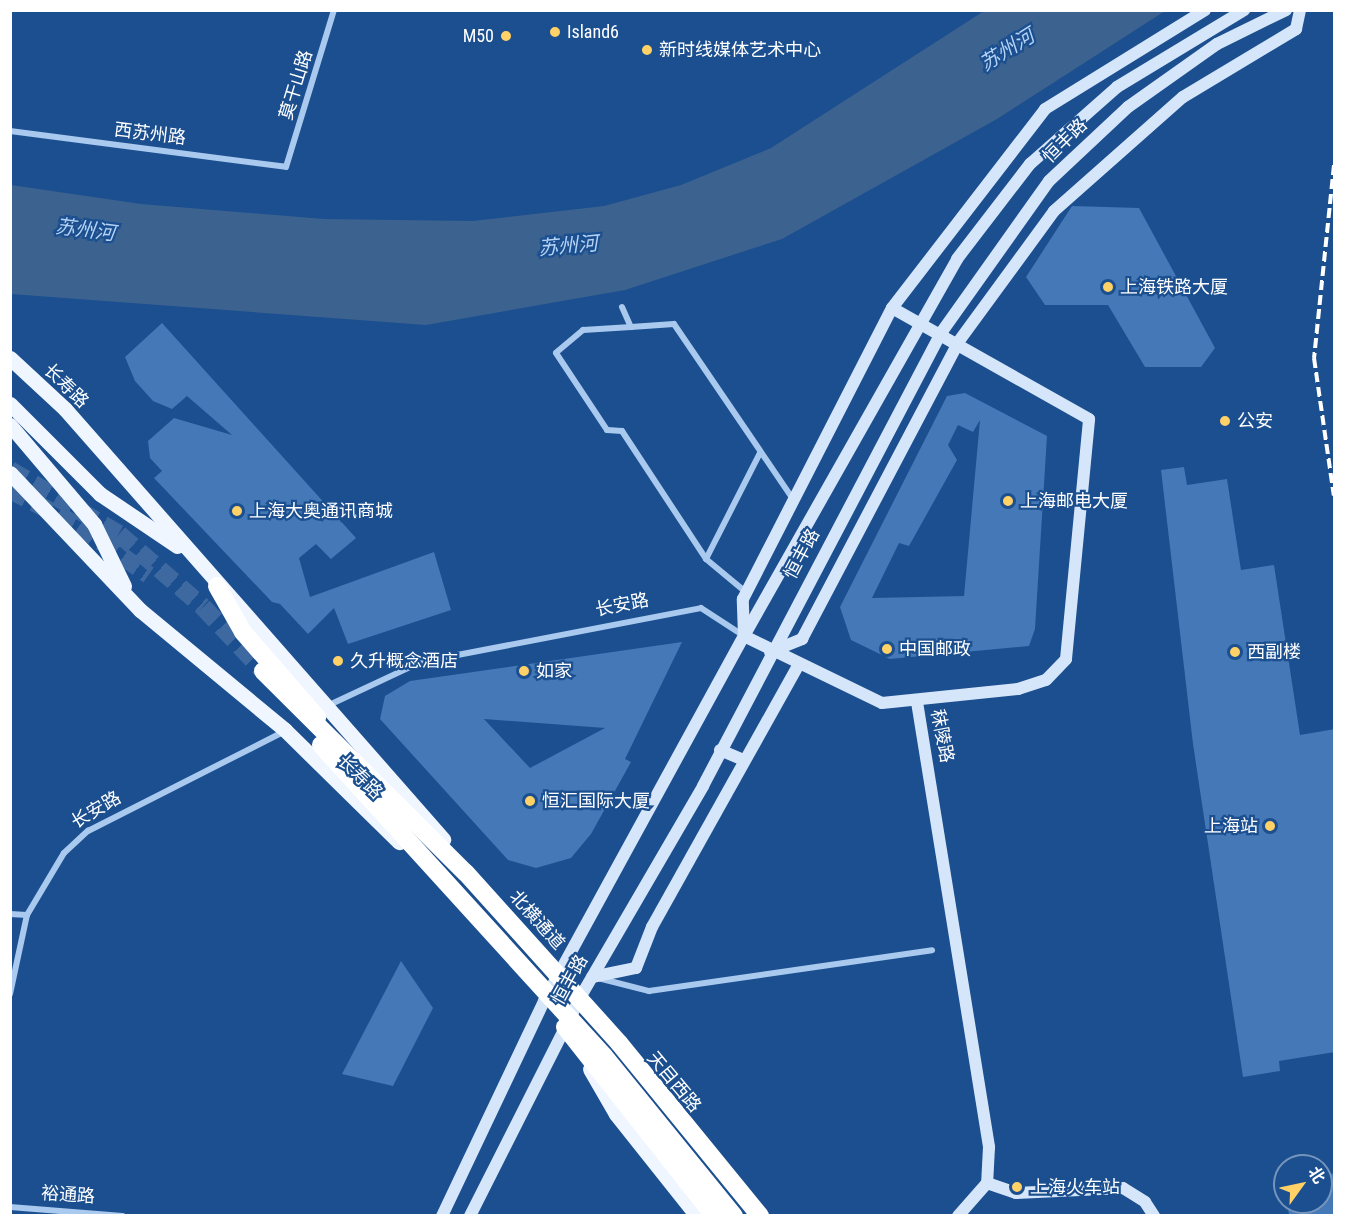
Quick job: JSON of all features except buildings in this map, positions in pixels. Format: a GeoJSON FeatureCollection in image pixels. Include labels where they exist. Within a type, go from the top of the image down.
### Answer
{"type":"FeatureCollection","features":[{"type":"Feature","properties":{"kind":"highway"},"geometry":{"type":"LineString","coordinates":[[218,586],[243,632],[304,699],[344,751]]}},
{"type":"Feature","properties":{"kind":"highway","name":"北横通道"},"geometry":{"type":"LineString","coordinates":[[734,1215],[604,1056],[260,674],[344,751],[466,873],[612,1035],[760,1215]]}},
{"type":"Feature","properties":{"kind":"highway"},"geometry":{"type":"LineString","coordinates":[[565,1028],[625,1108],[714,1215]]}},
{"type":"Feature","properties":{"kind":"main road"},"geometry":{"type":"LineString","coordinates":[[744,636],[747,593],[892,308],[1045,110],[1205,10]]}},
{"type":"Feature","properties":{"kind":"main road","name":"恒丰路"},"geometry":{"type":"LineString","coordinates":[[442,1215],[544,1001],[922,317],[1008,190],[1059,136],[1117,87],[1244,10]]}},
{"type":"Feature","properties":{"kind":"main road","name":"恒丰路"},"geometry":{"type":"LineString","coordinates":[[470,1215],[581,996],[720,750],[941,333],[1049,181],[1101,130],[1172,74],[1286,10]]}},
{"type":"Feature","properties":{"kind":"main road"},"geometry":{"type":"LineString","coordinates":[[770,652],[802,639],[959,341],[1074,189],[1183,97],[1296,29],[1300,10]]}},
{"type":"Feature","properties":{"kind":"main road","name":"秣陵路"},"geometry":{"type":"LineString","coordinates":[[892,308],[959,341],[1089,419],[1070,640],[1062,667],[1036,685],[917,702],[988,1147],[987,1183]]}},
{"type":"Feature","properties":{"kind":"main road","name":"长寿路"},"geometry":{"type":"LineString","coordinates":[[10,358],[65,410],[323,708],[562,972]]}},
{"type":"Feature","properties":{"kind":"main road","name":"长寿路"},"geometry":{"type":"LineString","coordinates":[[10,404],[62,470],[94,524],[130,599]]}},
{"type":"Feature","properties":{"kind":"main road","name":"长寿路"},"geometry":{"type":"LineString","coordinates":[[10,425],[62,470],[141,525],[187,552]]}},
{"type":"Feature","properties":{"kind":"main road","name":"长寿路"},"geometry":{"type":"LineString","coordinates":[[10,473],[130,599],[285,730],[411,854],[544,1001]]}},
{"type":"Feature","properties":{"kind":"main road","name":"长安路"},"geometry":{"type":"LineString","coordinates":[[744,636],[798,666],[882,703],[917,702]]}},
{"type":"Feature","properties":{"kind":"main road"},"geometry":{"type":"LineString","coordinates":[[592,977],[636,968],[652,927],[743,760],[798,666]]}},
{"type":"Feature","properties":{"kind":"main road"},"geometry":{"type":"LineString","coordinates":[[720,750],[743,760]]}},
{"type":"Feature","properties":{"kind":"main road","name":"天目西路"},"geometry":{"type":"LineString","coordinates":[[562,972],[760,1215]]}},
{"type":"Feature","properties":{"kind":"main road"},"geometry":{"type":"LineString","coordinates":[[544,1001],[720,1215]]}},
{"type":"Feature","properties":{"kind":"main road"},"geometry":{"type":"LineString","coordinates":[[565,1028],[616,1114],[697,1215]]}},
{"type":"Feature","properties":{"kind":"main road"},"geometry":{"type":"LineString","coordinates":[[958,1215],[987,1183],[1016,1193],[1122,1188],[1140,1197],[1154,1215]]}},
{"type":"Feature","properties":{"kind":"street","name":"莫干山路"},"geometry":{"type":"LineString","coordinates":[[286,167],[334,10]]}},
{"type":"Feature","properties":{"kind":"street","name":"西苏州路"},"geometry":{"type":"LineString","coordinates":[[10,131],[286,167]]}},
{"type":"Feature","properties":{"kind":"street"},"geometry":{"type":"LineString","coordinates":[[622,307],[631,327]]}},
{"type":"Feature","properties":{"kind":"street"},"geometry":{"type":"LineString","coordinates":[[747,593],[706,559],[622,431],[607,430],[556,353],[583,330],[674,324],[793,499]]}},
{"type":"Feature","properties":{"kind":"street"},"geometry":{"type":"LineString","coordinates":[[706,559],[760,453]]}},
{"type":"Feature","properties":{"kind":"street","name":"长安路"},"geometry":{"type":"LineString","coordinates":[[323,708],[421,662],[701,608],[744,636]]}},
{"type":"Feature","properties":{"kind":"street","name":"长安路"},"geometry":{"type":"LineString","coordinates":[[10,994],[27,915],[64,853],[88,831],[285,730]]}},
{"type":"Feature","properties":{"kind":"street"},"geometry":{"type":"LineString","coordinates":[[10,914],[27,915]]}},
{"type":"Feature","properties":{"kind":"street"},"geometry":{"type":"LineString","coordinates":[[592,977],[649,991],[932,950]]}},
{"type":"Feature","properties":{"kind":"street","name":"裕通路"},"geometry":{"type":"LineString","coordinates":[[10,1207],[123,1215]]}},
{"type":"Feature","properties":{"kind":"water","name":"苏州河"},"geometry":{"type":"Polygon","coordinates":[[[984,11],[1165,11],[997,119],[782,239],[625,290],[426,325],[11,294],[11,185],[141,204],[324,219],[473,221],[604,206],[681,185],[771,148],[984,11]]]}},
{"type":"Feature","properties":{"kind":"tunnel"},"geometry":{"type":"LineString","coordinates":[[10,470],[119,534],[203,607],[263,671]]}},
{"type":"Feature","properties":{"kind":"tunnel"},"geometry":{"type":"LineString","coordinates":[[10,490],[79,526],[149,575]]}},
{"type":"Feature","properties":{"kind":"railway"},"geometry":{"type":"LineString","coordinates":[[1334,165],[1314,358],[1334,496]]}},
{"type":"Feature","properties":{"kind":"place","name":"Island6"},"geometry":{"type":"Point","coordinates":[555,32]}},
{"type":"Feature","properties":{"kind":"place","name":"M50"},"geometry":{"type":"Point","coordinates":[506,36]}},
{"type":"Feature","properties":{"kind":"place","name":"新时线媒体艺术中心"},"geometry":{"type":"Point","coordinates":[647,50]}},
{"type":"Feature","properties":{"kind":"place","name":"上海铁路大厦"},"geometry":{"type":"Point","coordinates":[1108,287]}},
{"type":"Feature","properties":{"kind":"place","name":"公安"},"geometry":{"type":"Point","coordinates":[1225,421]}},
{"type":"Feature","properties":{"kind":"place","name":"上海邮电大厦"},"geometry":{"type":"Point","coordinates":[1008,501]}},
{"type":"Feature","properties":{"kind":"place","name":"上海大奥通讯商城"},"geometry":{"type":"Point","coordinates":[237,511]}},
{"type":"Feature","properties":{"kind":"place","name":"中国邮政"},"geometry":{"type":"Point","coordinates":[887,649]}},
{"type":"Feature","properties":{"kind":"place","name":"西副楼"},"geometry":{"type":"Point","coordinates":[1235,652]}},
{"type":"Feature","properties":{"kind":"place","name":"久升概念酒店"},"geometry":{"type":"Point","coordinates":[338,661]}},
{"type":"Feature","properties":{"kind":"place","name":"如家"},"geometry":{"type":"Point","coordinates":[524,671]}},
{"type":"Feature","properties":{"kind":"place","name":"恒汇国际大厦"},"geometry":{"type":"Point","coordinates":[530,801]}},
{"type":"Feature","properties":{"kind":"place","name":"上海站"},"geometry":{"type":"Point","coordinates":[1270,826]}},
{"type":"Feature","properties":{"kind":"place","name":"上海火车站"},"geometry":{"type":"Point","coordinates":[1017,1187]}}]}
